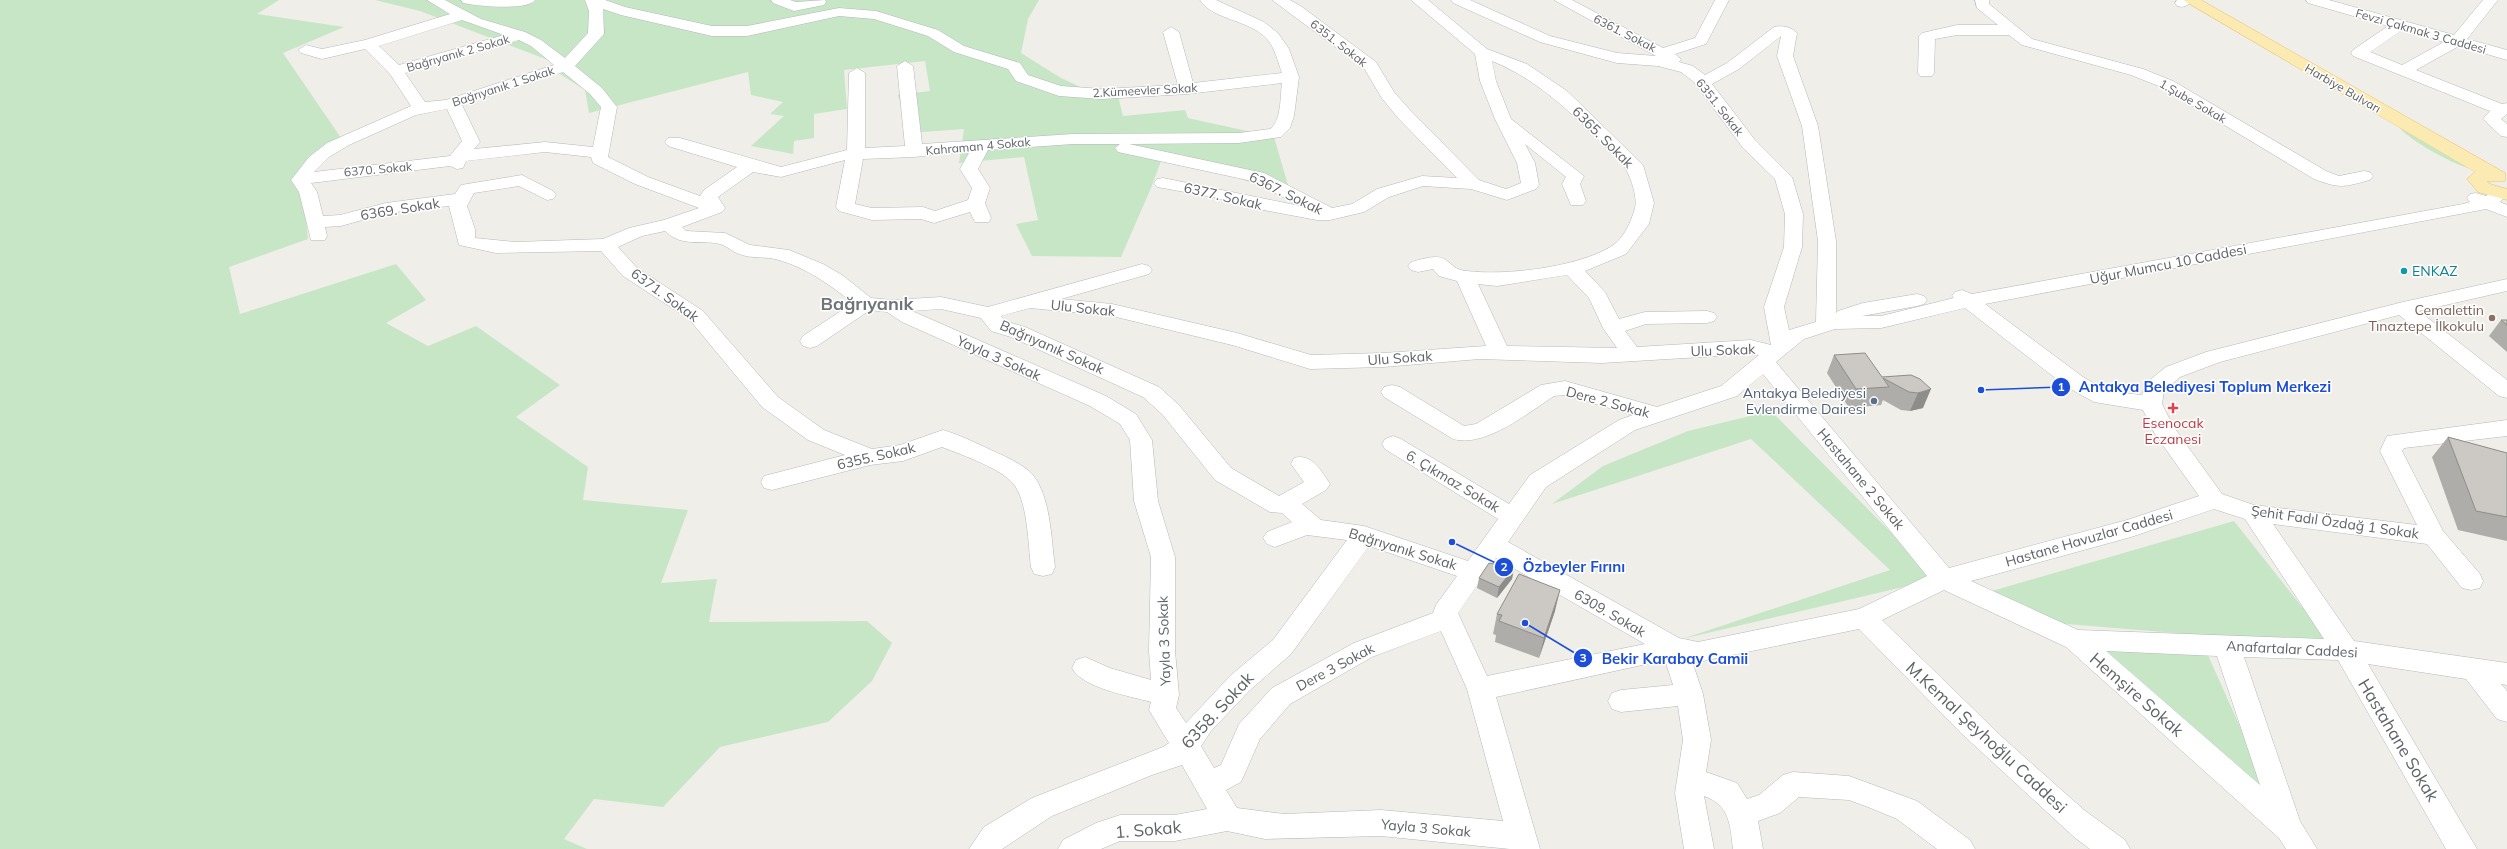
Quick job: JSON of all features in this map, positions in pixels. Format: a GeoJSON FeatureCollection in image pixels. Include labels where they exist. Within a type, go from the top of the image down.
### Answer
{"type":"FeatureCollection","features":[{"type":"Feature","properties":{"kind":"main road","name":"Harbiye Bulvarı"},"geometry":{"type":"LineString","coordinates":[[2183,1],[2272,58],[2433,150],[2494,187]]}},
{"type":"Feature","properties":{"kind":"street"},"geometry":{"type":"LineString","coordinates":[[437,1],[455,0]]}},
{"type":"Feature","properties":{"kind":"street"},"geometry":{"type":"LineString","coordinates":[[468,0],[490,3],[528,0]]}},
{"type":"Feature","properties":{"kind":"street","name":"2.Kümeevler Sokak"},"geometry":{"type":"LineString","coordinates":[[592,0],[621,11],[712,31],[747,31],[839,12],[876,15],[933,33],[959,49],[1014,66],[1022,78],[1059,92],[1102,94],[1187,89],[1291,77]]}},
{"type":"Feature","properties":{"kind":"street","name":"Bağrıyanık 1 Sokak"},"geometry":{"type":"LineString","coordinates":[[300,180],[306,168],[319,155],[337,143],[421,108],[453,104],[461,99],[566,66],[596,34],[596,10],[592,0]]}},
{"type":"Feature","properties":{"kind":"street"},"geometry":{"type":"LineString","coordinates":[[778,0],[794,7],[825,0]]}},
{"type":"Feature","properties":{"kind":"street"},"geometry":{"type":"LineString","coordinates":[[1207,0],[1214,6],[1259,25],[1273,36],[1281,49],[1291,77]]}},
{"type":"Feature","properties":{"kind":"street","name":"6351. Sokak"},"geometry":{"type":"LineString","coordinates":[[1279,0],[1297,10],[1370,66],[1387,94],[1404,114],[1473,184],[1507,195],[1530,185],[1526,163],[1503,119],[1488,81],[1482,52]]}},
{"type":"Feature","properties":{"kind":"street"},"geometry":{"type":"LineString","coordinates":[[1418,0],[1435,11],[1482,52]]}},
{"type":"Feature","properties":{"kind":"street","name":"6351. Sokak"},"geometry":{"type":"LineString","coordinates":[[1458,0],[1545,39],[1617,58],[1659,61],[1687,69],[1703,82],[1749,144],[1782,178],[1794,214],[1793,247],[1774,307],[1774,353]]}},
{"type":"Feature","properties":{"kind":"street","name":"6361. Sokak"},"geometry":{"type":"LineString","coordinates":[[1561,0],[1662,53],[1687,69]]}},
{"type":"Feature","properties":{"kind":"street"},"geometry":{"type":"LineString","coordinates":[[1662,53],[1701,41],[1722,0]]}},
{"type":"Feature","properties":{"kind":"street","name":"1.Şube Sokak"},"geometry":{"type":"LineString","coordinates":[[1982,0],[1982,5],[2027,42],[2138,72],[2167,84],[2320,175],[2338,182],[2364,176]]}},
{"type":"Feature","properties":{"kind":"street","name":"Fevzi Çakmak 3 Caddesi"},"geometry":{"type":"LineString","coordinates":[[2313,0],[2507,55]]}},
{"type":"Feature","properties":{"kind":"street"},"geometry":{"type":"LineString","coordinates":[[2404,70],[2457,41],[2490,0],[2507,4]]}},
{"type":"Feature","properties":{"kind":"street"},"geometry":{"type":"LineString","coordinates":[[437,1],[476,22],[520,35],[536,43],[596,91],[608,107],[599,160],[620,172],[660,189],[716,208]]}},
{"type":"Feature","properties":{"kind":"street"},"geometry":{"type":"LineString","coordinates":[[306,50],[322,54],[368,44],[464,15]]}},
{"type":"Feature","properties":{"kind":"street"},"geometry":{"type":"LineString","coordinates":[[2399,25],[2359,53],[2504,109]]}},
{"type":"Feature","properties":{"kind":"street"},"geometry":{"type":"LineString","coordinates":[[1703,82],[1733,66],[1779,30],[1790,33],[1785,56],[1810,126],[1827,241],[1830,324]]}},
{"type":"Feature","properties":{"kind":"street"},"geometry":{"type":"LineString","coordinates":[[1926,73],[1927,36],[1957,30],[2013,30]]}},
{"type":"Feature","properties":{"kind":"street"},"geometry":{"type":"LineString","coordinates":[[1171,32],[1187,89]]}},
{"type":"Feature","properties":{"kind":"street","name":"Bağrıyanık 2 Sokak"},"geometry":{"type":"LineString","coordinates":[[396,71],[520,35]]}},
{"type":"Feature","properties":{"kind":"street"},"geometry":{"type":"LineString","coordinates":[[368,44],[396,71],[421,108]]}},
{"type":"Feature","properties":{"kind":"street","name":"6365. Sokak"},"geometry":{"type":"LineString","coordinates":[[1418,266],[1437,263],[1446,272],[1465,277],[1497,280],[1572,269],[1619,250],[1640,224],[1645,203],[1634,165],[1561,94],[1521,68],[1482,52]]}},
{"type":"Feature","properties":{"kind":"street"},"geometry":{"type":"LineString","coordinates":[[905,66],[914,152]]}},
{"type":"Feature","properties":{"kind":"street"},"geometry":{"type":"LineString","coordinates":[[857,73],[856,154],[851,166],[845,207],[872,214],[923,213],[934,217],[979,210],[981,188],[969,169],[982,146]]}},
{"type":"Feature","properties":{"kind":"street","name":"Kahraman 4 Sokak"},"geometry":{"type":"LineString","coordinates":[[674,142],[751,165],[781,172],[844,155],[856,154],[914,152],[1046,141],[1239,138],[1275,133],[1282,128],[1286,116],[1291,77]]}},
{"type":"Feature","properties":{"kind":"street"},"geometry":{"type":"LineString","coordinates":[[453,104],[471,142],[457,158],[464,194],[458,206],[466,229],[466,241],[476,245],[519,247],[606,245],[636,232],[669,225],[716,208]]}},
{"type":"Feature","properties":{"kind":"street"},"geometry":{"type":"LineString","coordinates":[[2504,109],[2491,118],[2507,132]]}},
{"type":"Feature","properties":{"kind":"street"},"geometry":{"type":"LineString","coordinates":[[1503,119],[1575,176],[1571,184],[1577,201]]}},
{"type":"Feature","properties":{"kind":"street","name":"6367. Sokak"},"geometry":{"type":"LineString","coordinates":[[1046,141],[1125,148],[1233,170],[1258,177],[1330,214],[1358,208],[1383,193],[1422,181],[1473,184]]}},
{"type":"Feature","properties":{"kind":"street","name":"6370. Sokak"},"geometry":{"type":"LineString","coordinates":[[300,180],[344,171],[406,168],[530,146],[560,146],[599,153]]}},
{"type":"Feature","properties":{"kind":"street"},"geometry":{"type":"LineString","coordinates":[[716,208],[708,198],[710,194],[751,165]]}},
{"type":"Feature","properties":{"kind":"street","name":"6369. Sokak"},"geometry":{"type":"LineString","coordinates":[[300,180],[308,192],[317,229],[341,220],[386,208],[464,194],[522,180],[547,195]]}},
{"type":"Feature","properties":{"kind":"street","name":"6377. Sokak"},"geometry":{"type":"LineString","coordinates":[[1163,183],[1215,192],[1258,204],[1301,213],[1330,214]]}},
{"type":"Feature","properties":{"kind":"street"},"geometry":{"type":"LineString","coordinates":[[2494,187],[2507,212]]}},
{"type":"Feature","properties":{"kind":"street","name":"Uğur Mumcu 10 Caddesi"},"geometry":{"type":"LineString","coordinates":[[1474,572],[1538,481],[1627,425],[1729,391],[1797,334],[1830,324],[1882,322],[1963,297],[2494,187]]}},
{"type":"Feature","properties":{"kind":"street"},"geometry":{"type":"LineString","coordinates":[[669,225],[680,236],[725,239],[746,250],[782,254],[809,265],[835,279],[866,304],[838,321],[810,341]]}},
{"type":"Feature","properties":{"kind":"street","name":"6371. Sokak"},"geometry":{"type":"LineString","coordinates":[[606,245],[630,272],[696,315],[770,402],[816,435],[870,457]]}},
{"type":"Feature","properties":{"kind":"street"},"geometry":{"type":"LineString","coordinates":[[1572,269],[1598,296],[1613,328],[1632,355]]}},
{"type":"Feature","properties":{"kind":"street"},"geometry":{"type":"LineString","coordinates":[[988,313],[1032,302],[1142,270]]}},
{"type":"Feature","properties":{"kind":"street"},"geometry":{"type":"LineString","coordinates":[[1465,277],[1500,354]]}},
{"type":"Feature","properties":{"kind":"street"},"geometry":{"type":"LineString","coordinates":[[2214,500],[2163,429],[2151,404],[2154,388],[2173,372],[2213,357],[2403,308],[2507,285]]}},
{"type":"Feature","properties":{"kind":"street"},"geometry":{"type":"LineString","coordinates":[[1963,297],[2075,382],[2102,397],[2151,404]]}},
{"type":"Feature","properties":{"kind":"street","name":"Ulu Sokak"},"geometry":{"type":"LineString","coordinates":[[1032,302],[1112,310],[1237,340],[1310,362],[1331,363],[1480,352],[1500,354],[1602,356],[1751,347],[1774,353]]}},
{"type":"Feature","properties":{"kind":"street","name":"Bağrıyanık Sokak"},"geometry":{"type":"LineString","coordinates":[[866,304],[892,306],[941,303],[988,313],[998,326],[1018,332],[1151,392],[1170,409],[1223,474],[1278,506],[1286,503],[1315,529],[1364,535],[1474,572]]}},
{"type":"Feature","properties":{"kind":"street","name":"Yayla 3 Sokak"},"geometry":{"type":"LineString","coordinates":[[892,306],[909,318],[1050,382],[1098,401],[1128,419],[1141,440],[1146,501],[1163,557],[1162,651],[1166,695],[1162,710],[1186,746],[1207,786],[1227,818],[1248,826],[1293,827],[1380,823],[1523,843]]}},
{"type":"Feature","properties":{"kind":"street"},"geometry":{"type":"LineString","coordinates":[[2403,308],[2507,391]]}},
{"type":"Feature","properties":{"kind":"street"},"geometry":{"type":"LineString","coordinates":[[1613,328],[1645,318],[1680,319],[1707,317]]}},
{"type":"Feature","properties":{"kind":"street","name":"Hastahane 2 Sokak"},"geometry":{"type":"LineString","coordinates":[[1774,353],[1944,578]]}},
{"type":"Feature","properties":{"kind":"street","name":"Dere 2 Sokak"},"geometry":{"type":"LineString","coordinates":[[1392,392],[1461,434],[1481,431],[1549,390],[1565,388],[1657,415]]}},
{"type":"Feature","properties":{"kind":"street"},"geometry":{"type":"LineString","coordinates":[[2471,581],[2434,536],[2391,451],[2395,441],[2507,428]]}},
{"type":"Feature","properties":{"kind":"street","name":"6355. Sokak"},"geometry":{"type":"LineString","coordinates":[[772,482],[870,457],[903,453],[943,438],[987,458],[1022,478],[1033,500],[1043,567]]}},
{"type":"Feature","properties":{"kind":"street","name":"6. Çıkmaz Sokak"},"geometry":{"type":"LineString","coordinates":[[1393,444],[1513,517]]}},
{"type":"Feature","properties":{"kind":"street"},"geometry":{"type":"LineString","coordinates":[[1286,503],[1318,484],[1302,464]]}},
{"type":"Feature","properties":{"kind":"street","name":"Hastane Havuzlar Caddesi"},"geometry":{"type":"LineString","coordinates":[[1480,689],[1674,648],[1698,652],[1864,618],[1944,578],[2131,528],[2214,500]]}},
{"type":"Feature","properties":{"kind":"street","name":"Şehit Fadıl Özdağ 1 Sokak"},"geometry":{"type":"LineString","coordinates":[[2214,500],[2253,513],[2434,536]]}},
{"type":"Feature","properties":{"kind":"street","name":"Hastahane Sokak"},"geometry":{"type":"LineString","coordinates":[[2253,513],[2346,650],[2462,849]]}},
{"type":"Feature","properties":{"kind":"street"},"geometry":{"type":"LineString","coordinates":[[1275,538],[1310,525]]}},
{"type":"Feature","properties":{"kind":"street","name":"6358. Sokak"},"geometry":{"type":"LineString","coordinates":[[984,849],[994,836],[1042,807],[1147,764],[1171,757],[1186,746],[1200,723],[1245,678],[1282,647],[1296,630],[1364,535]]}},
{"type":"Feature","properties":{"kind":"street","name":"6309. Sokak"},"geometry":{"type":"LineString","coordinates":[[1493,545],[1674,648]]}},
{"type":"Feature","properties":{"kind":"street"},"geometry":{"type":"LineString","coordinates":[[1474,572],[1445,612],[1480,689],[1523,843]]}},
{"type":"Feature","properties":{"kind":"street","name":"Hemşire Sokak"},"geometry":{"type":"LineString","coordinates":[[1944,578],[2076,640],[2296,839]]}},
{"type":"Feature","properties":{"kind":"street","name":"Dere 3 Sokak"},"geometry":{"type":"LineString","coordinates":[[1207,786],[1231,773],[1249,732],[1281,696],[1363,650],[1448,618]]}},
{"type":"Feature","properties":{"kind":"street","name":"M.Kemal Şeyhoğlu Caddesi"},"geometry":{"type":"LineString","coordinates":[[1864,618],[1943,700],[2017,769],[2073,818],[2115,849]]}},
{"type":"Feature","properties":{"kind":"street","name":"Anafartalar Caddesi"},"geometry":{"type":"LineString","coordinates":[[2076,640],[2346,650],[2507,674]]}},
{"type":"Feature","properties":{"kind":"street"},"geometry":{"type":"LineString","coordinates":[[2227,646],[2296,839]]}},
{"type":"Feature","properties":{"kind":"street"},"geometry":{"type":"LineString","coordinates":[[1674,648],[1690,694],[1697,740],[1689,792],[1699,849]]}},
{"type":"Feature","properties":{"kind":"street"},"geometry":{"type":"LineString","coordinates":[[1085,668],[1102,677],[1166,695]]}},
{"type":"Feature","properties":{"kind":"street"},"geometry":{"type":"LineString","coordinates":[[2474,668],[2507,711]]}},
{"type":"Feature","properties":{"kind":"street"},"geometry":{"type":"LineString","coordinates":[[1621,701],[1690,694]]}},
{"type":"Feature","properties":{"kind":"street"},"geometry":{"type":"LineString","coordinates":[[1692,780],[1727,792],[1743,818],[1748,849]]}},
{"type":"Feature","properties":{"kind":"street"},"geometry":{"type":"LineString","coordinates":[[1740,813],[1760,809],[1779,800],[1793,784],[1849,788],[1907,810],[1960,849]]}},
{"type":"Feature","properties":{"kind":"street","name":"1. Sokak"},"geometry":{"type":"LineString","coordinates":[[1072,849],[1120,828],[1175,828],[1227,818]]}},
{"type":"Feature","properties":{"kind":"green space"},"geometry":{"type":"Polygon","coordinates":[[[0,0],[279,0],[257,14],[344,27],[283,53],[341,138],[302,183],[308,239],[229,267],[240,314],[396,264],[426,300],[386,323],[428,346],[476,326],[560,385],[516,417],[588,467],[583,500],[688,510],[661,583],[717,579],[709,622],[867,621],[892,643],[872,681],[828,722],[720,747],[663,807],[594,799],[564,839],[587,849],[0,849],[0,0]]]}},
{"type":"Feature","properties":{"kind":"green space"},"geometry":{"type":"Polygon","coordinates":[[[375,0],[1039,0],[1028,19],[1021,53],[1061,78],[1087,90],[1116,88],[1123,116],[1185,110],[1188,118],[1274,137],[1288,185],[1273,192],[1183,155],[1164,153],[1151,188],[1121,257],[1032,256],[1016,224],[1038,220],[1024,157],[959,163],[964,129],[908,133],[898,95],[930,91],[925,61],[844,70],[847,109],[814,114],[814,138],[794,141],[793,154],[751,146],[784,116],[770,114],[783,102],[751,95],[748,72],[589,113],[585,90],[549,67],[556,63],[420,11],[375,0]]]}},
{"type":"Feature","properties":{"kind":"green space"},"geometry":{"type":"Polygon","coordinates":[[[2399,126],[2469,168],[2453,162],[2419,144],[2399,126]]]}},
{"type":"Feature","properties":{"kind":"green space"},"geometry":{"type":"Polygon","coordinates":[[[1771,411],[1937,579],[1682,639],[1890,570],[1751,439],[1552,504],[1603,466],[1688,431],[1771,411]]]}},
{"type":"Feature","properties":{"kind":"green space"},"geometry":{"type":"Polygon","coordinates":[[[2234,521],[2333,646],[2042,622],[1992,591],[2234,521]]]}},
{"type":"Feature","properties":{"kind":"green space"},"geometry":{"type":"Polygon","coordinates":[[[2103,648],[2207,653],[2274,803],[2103,648]]]}},
{"type":"Feature","properties":{"kind":"building"},"geometry":{"type":"Polygon","coordinates":[[[2501,320],[2507,320],[2507,325],[2501,320]]]}},
{"type":"Feature","properties":{"kind":"building"},"geometry":{"type":"Polygon","coordinates":[[[1865,353],[1882,377],[1911,375],[1920,379],[1931,389],[1918,393],[1909,392],[1883,378],[1889,387],[1856,389],[1834,355],[1865,353]]]}},
{"type":"Feature","properties":{"kind":"building"},"geometry":{"type":"Polygon","coordinates":[[[2448,437],[2507,453],[2507,517],[2476,511],[2448,437]]]}},
{"type":"Feature","properties":{"kind":"building"},"geometry":{"type":"Polygon","coordinates":[[[1489,563],[1514,568],[1499,587],[1479,578],[1489,563]]]}},
{"type":"Feature","properties":{"kind":"building"},"geometry":{"type":"Polygon","coordinates":[[[1519,574],[1560,590],[1544,638],[1499,621],[1502,615],[1497,614],[1519,574]]]}},
{"type":"Feature","properties":{"kind":"place","name":"ENKAZ"},"geometry":{"type":"Point","coordinates":[2404,271]}},
{"type":"Feature","properties":{"kind":"place","name":"Cemalettin Tınaztepe İlkokulu"},"geometry":{"type":"Point","coordinates":[2492,318]}},
{"type":"Feature","properties":{"kind":"place","name":"Antakya Belediyesi Toplum Merkezi"},"geometry":{"type":"Point","coordinates":[1981,390]}},
{"type":"Feature","properties":{"kind":"place","name":"Antakya Belediyesi Evlendirme Dairesi"},"geometry":{"type":"Point","coordinates":[1874,401]}},
{"type":"Feature","properties":{"kind":"place","name":"Esenocak Eczanesi"},"geometry":{"type":"Point","coordinates":[2173,408]}},
{"type":"Feature","properties":{"kind":"place","name":"Özbeyler Fırını"},"geometry":{"type":"Point","coordinates":[1452,542]}},
{"type":"Feature","properties":{"kind":"place","name":"Bekir Karabay Camii"},"geometry":{"type":"Point","coordinates":[1525,623]}},
{"type":"Feature","properties":{"kind":"district","name":"Bağrıyanık"},"geometry":{"type":"Point","coordinates":[867,303]}}]}
